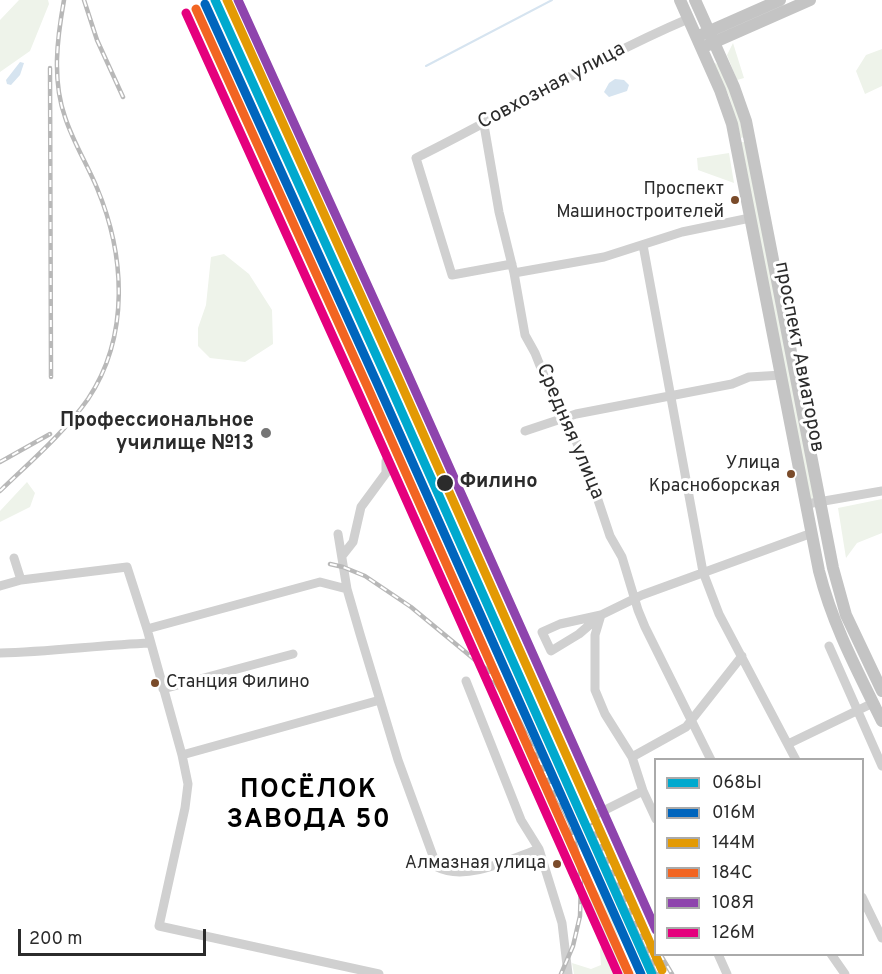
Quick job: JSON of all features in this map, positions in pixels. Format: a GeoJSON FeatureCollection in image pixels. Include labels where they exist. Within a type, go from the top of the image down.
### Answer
{"type":"FeatureCollection","features":[{"type":"Feature","properties":{"kind":"main road","name":"проспект Авиаторов"},"geometry":{"type":"LineString","coordinates":[[680,0],[720,90],[732,124],[819,571],[828,605],[844,644],[882,721]]}},
{"type":"Feature","properties":{"kind":"main road","name":"проспект Авиаторов"},"geometry":{"type":"LineString","coordinates":[[695,0],[734,87],[746,121],[833,568],[846,615],[882,691]]}},
{"type":"Feature","properties":{"kind":"main road"},"geometry":{"type":"LineString","coordinates":[[699,43],[780,0]]}},
{"type":"Feature","properties":{"kind":"main road"},"geometry":{"type":"LineString","coordinates":[[712,37],[810,0]]}},
{"type":"Feature","properties":{"kind":"street","name":"Совхозная улица"},"geometry":{"type":"LineString","coordinates":[[513,269],[452,275],[416,158],[484,125],[633,44],[688,19]]}},
{"type":"Feature","properties":{"kind":"street","name":"Средняя улица"},"geometry":{"type":"LineString","coordinates":[[484,125],[499,212],[513,269],[525,335],[535,352],[547,387],[585,461],[610,536],[622,557],[645,627],[711,758]]}},
{"type":"Feature","properties":{"kind":"street"},"geometry":{"type":"LineString","coordinates":[[513,269],[604,257],[682,232],[750,219]]}},
{"type":"Feature","properties":{"kind":"street"},"geometry":{"type":"LineString","coordinates":[[643,245],[702,572],[719,614],[795,758]]}},
{"type":"Feature","properties":{"kind":"street"},"geometry":{"type":"LineString","coordinates":[[525,431],[564,418],[732,384],[748,377],[782,375]]}},
{"type":"Feature","properties":{"kind":"street"},"geometry":{"type":"LineString","coordinates":[[342,556],[353,542],[361,507],[386,473],[386,461]]}},
{"type":"Feature","properties":{"kind":"street"},"geometry":{"type":"LineString","coordinates":[[807,504],[882,492]]}},
{"type":"Feature","properties":{"kind":"street"},"geometry":{"type":"LineString","coordinates":[[601,615],[560,624],[542,632],[550,651],[579,634],[601,615],[634,598],[812,533]]}},
{"type":"Feature","properties":{"kind":"street"},"geometry":{"type":"LineString","coordinates":[[338,534],[347,589],[398,760],[438,867],[453,872],[475,870],[539,849]]}},
{"type":"Feature","properties":{"kind":"street"},"geometry":{"type":"LineString","coordinates":[[14,558],[21,580]]}},
{"type":"Feature","properties":{"kind":"street"},"geometry":{"type":"LineString","coordinates":[[0,586],[21,580],[127,567],[147,629],[188,784],[187,799],[159,926],[379,974]]}},
{"type":"Feature","properties":{"kind":"street"},"geometry":{"type":"LineString","coordinates":[[819,571],[833,568]]}},
{"type":"Feature","properties":{"kind":"street"},"geometry":{"type":"LineString","coordinates":[[147,629],[320,582],[347,589]]}},
{"type":"Feature","properties":{"kind":"street"},"geometry":{"type":"LineString","coordinates":[[601,615],[596,635],[595,690],[605,714],[632,757],[643,791],[654,815]]}},
{"type":"Feature","properties":{"kind":"street"},"geometry":{"type":"LineString","coordinates":[[0,653],[150,643]]}},
{"type":"Feature","properties":{"kind":"street"},"geometry":{"type":"LineString","coordinates":[[829,646],[882,766]]}},
{"type":"Feature","properties":{"kind":"street"},"geometry":{"type":"LineString","coordinates":[[163,689],[293,654]]}},
{"type":"Feature","properties":{"kind":"street"},"geometry":{"type":"LineString","coordinates":[[632,757],[686,727],[742,656]]}},
{"type":"Feature","properties":{"kind":"street"},"geometry":{"type":"LineString","coordinates":[[466,681],[521,820],[539,849],[562,923],[568,974]]}},
{"type":"Feature","properties":{"kind":"street"},"geometry":{"type":"LineString","coordinates":[[182,755],[380,700]]}},
{"type":"Feature","properties":{"kind":"street"},"geometry":{"type":"LineString","coordinates":[[788,744],[873,703]]}},
{"type":"Feature","properties":{"kind":"street"},"geometry":{"type":"LineString","coordinates":[[597,814],[643,791]]}},
{"type":"Feature","properties":{"kind":"street"},"geometry":{"type":"LineString","coordinates":[[864,900],[878,918],[882,938]]}},
{"type":"Feature","properties":{"kind":"street"},"geometry":{"type":"LineString","coordinates":[[719,956],[728,974]]}},
{"type":"Feature","properties":{"kind":"street"},"geometry":{"type":"LineString","coordinates":[[832,956],[845,974]]}},
{"type":"Feature","properties":{"kind":"shaded area"},"geometry":{"type":"Polygon","coordinates":[[[19,0],[48,0],[49,4],[30,51],[0,72],[0,20],[19,0]]]}},
{"type":"Feature","properties":{"kind":"shaded area"},"geometry":{"type":"Polygon","coordinates":[[[733,43],[744,78],[737,80],[727,55],[733,43]]]}},
{"type":"Feature","properties":{"kind":"shaded area"},"geometry":{"type":"Polygon","coordinates":[[[882,49],[882,86],[865,94],[856,71],[866,55],[882,49]]]}},
{"type":"Feature","properties":{"kind":"shaded area"},"geometry":{"type":"Polygon","coordinates":[[[20,62],[24,63],[20,75],[11,85],[7,84],[6,80],[20,62]]]}},
{"type":"Feature","properties":{"kind":"shaded area"},"geometry":{"type":"Polygon","coordinates":[[[716,63],[730,88],[744,137],[741,138],[729,96],[714,64],[716,63]]]}},
{"type":"Feature","properties":{"kind":"shaded area"},"geometry":{"type":"Polygon","coordinates":[[[615,79],[624,80],[629,85],[627,91],[609,97],[604,92],[609,83],[615,79]]]}},
{"type":"Feature","properties":{"kind":"shaded area"},"geometry":{"type":"Polygon","coordinates":[[[741,142],[746,142],[814,499],[810,500],[741,142]]]}},
{"type":"Feature","properties":{"kind":"shaded area"},"geometry":{"type":"Polygon","coordinates":[[[729,153],[734,183],[698,170],[697,158],[729,153]]]}},
{"type":"Feature","properties":{"kind":"shaded area"},"geometry":{"type":"Polygon","coordinates":[[[224,254],[249,274],[272,310],[273,344],[245,362],[210,358],[198,346],[198,328],[206,305],[211,257],[224,254]]]}},
{"type":"Feature","properties":{"kind":"shaded area"},"geometry":{"type":"Polygon","coordinates":[[[27,482],[35,493],[30,507],[0,522],[0,511],[27,482]]]}},
{"type":"Feature","properties":{"kind":"shaded area"},"geometry":{"type":"Polygon","coordinates":[[[882,499],[882,533],[857,543],[846,558],[838,508],[882,499]]]}},
{"type":"Feature","properties":{"kind":"shaded area"},"geometry":{"type":"Polygon","coordinates":[[[594,888],[606,900],[631,974],[574,974],[572,963],[591,969],[601,965],[600,951],[604,934],[592,912],[588,889],[594,888]]]}},
{"type":"Feature","properties":{"kind":"waterway"},"geometry":{"type":"LineString","coordinates":[[426,66],[552,0]]}},
{"type":"Feature","properties":{"kind":"railway"},"geometry":{"type":"LineString","coordinates":[[0,491],[79,412],[102,375],[117,322],[118,268],[113,240],[97,188],[68,126],[58,89],[58,44],[64,0]]}},
{"type":"Feature","properties":{"kind":"railway"},"geometry":{"type":"LineString","coordinates":[[84,0],[97,40],[123,97]]}},
{"type":"Feature","properties":{"kind":"railway"},"geometry":{"type":"LineString","coordinates":[[50,68],[51,377]]}},
{"type":"Feature","properties":{"kind":"railway"},"geometry":{"type":"LineString","coordinates":[[0,462],[50,434]]}},
{"type":"Feature","properties":{"kind":"railway"},"geometry":{"type":"LineString","coordinates":[[330,564],[365,576],[411,607],[486,669],[515,712],[570,823],[579,859],[580,916],[573,946],[561,974]]}},
{"type":"Feature","properties":{"kind":"railway"},"geometry":{"type":"LineString","coordinates":[[592,825],[659,974]]}},
{"type":"Feature","properties":{"kind":"railway"},"geometry":{"type":"LineString","coordinates":[[661,956],[672,974]]}},
{"type":"Feature","properties":{"kind":"transit line","name":"068Ы"},"geometry":{"type":"LineString","coordinates":[[215,0],[652,974]]}},
{"type":"Feature","properties":{"kind":"transit line","name":"144М"},"geometry":{"type":"LineString","coordinates":[[227,0],[654,952]]}},
{"type":"Feature","properties":{"kind":"transit line","name":"108Я"},"geometry":{"type":"LineString","coordinates":[[238,0],[654,926]]}},
{"type":"Feature","properties":{"kind":"transit line","name":"016М"},"geometry":{"type":"LineString","coordinates":[[205,4],[641,974]]}},
{"type":"Feature","properties":{"kind":"transit line","name":"184С"},"geometry":{"type":"LineString","coordinates":[[196,9],[629,974]]}},
{"type":"Feature","properties":{"kind":"transit line","name":"126М"},"geometry":{"type":"LineString","coordinates":[[186,13],[618,974]]}},
{"type":"Feature","properties":{"kind":"transit line","name":"144М"},"geometry":{"type":"LineString","coordinates":[[656,956],[662,970]]}},
{"type":"Feature","properties":{"kind":"place","name":"Проспект Машиностроителей"},"geometry":{"type":"Point","coordinates":[735,200]}},
{"type":"Feature","properties":{"kind":"place","name":"Профессиональное училище №13"},"geometry":{"type":"Point","coordinates":[266,433]}},
{"type":"Feature","properties":{"kind":"place","name":"Улица Красноборская"},"geometry":{"type":"Point","coordinates":[791,474]}},
{"type":"Feature","properties":{"kind":"place","name":"Филино"},"geometry":{"type":"Point","coordinates":[445,483]}},
{"type":"Feature","properties":{"kind":"place","name":"Станция Филино"},"geometry":{"type":"Point","coordinates":[155,683]}},
{"type":"Feature","properties":{"kind":"place","name":"Алмазная улица"},"geometry":{"type":"Point","coordinates":[557,864]}},
{"type":"Feature","properties":{"kind":"district","name":"ПОСЁЛОК ЗАВОДА 50"},"geometry":{"type":"Point","coordinates":[309,807]}}]}
